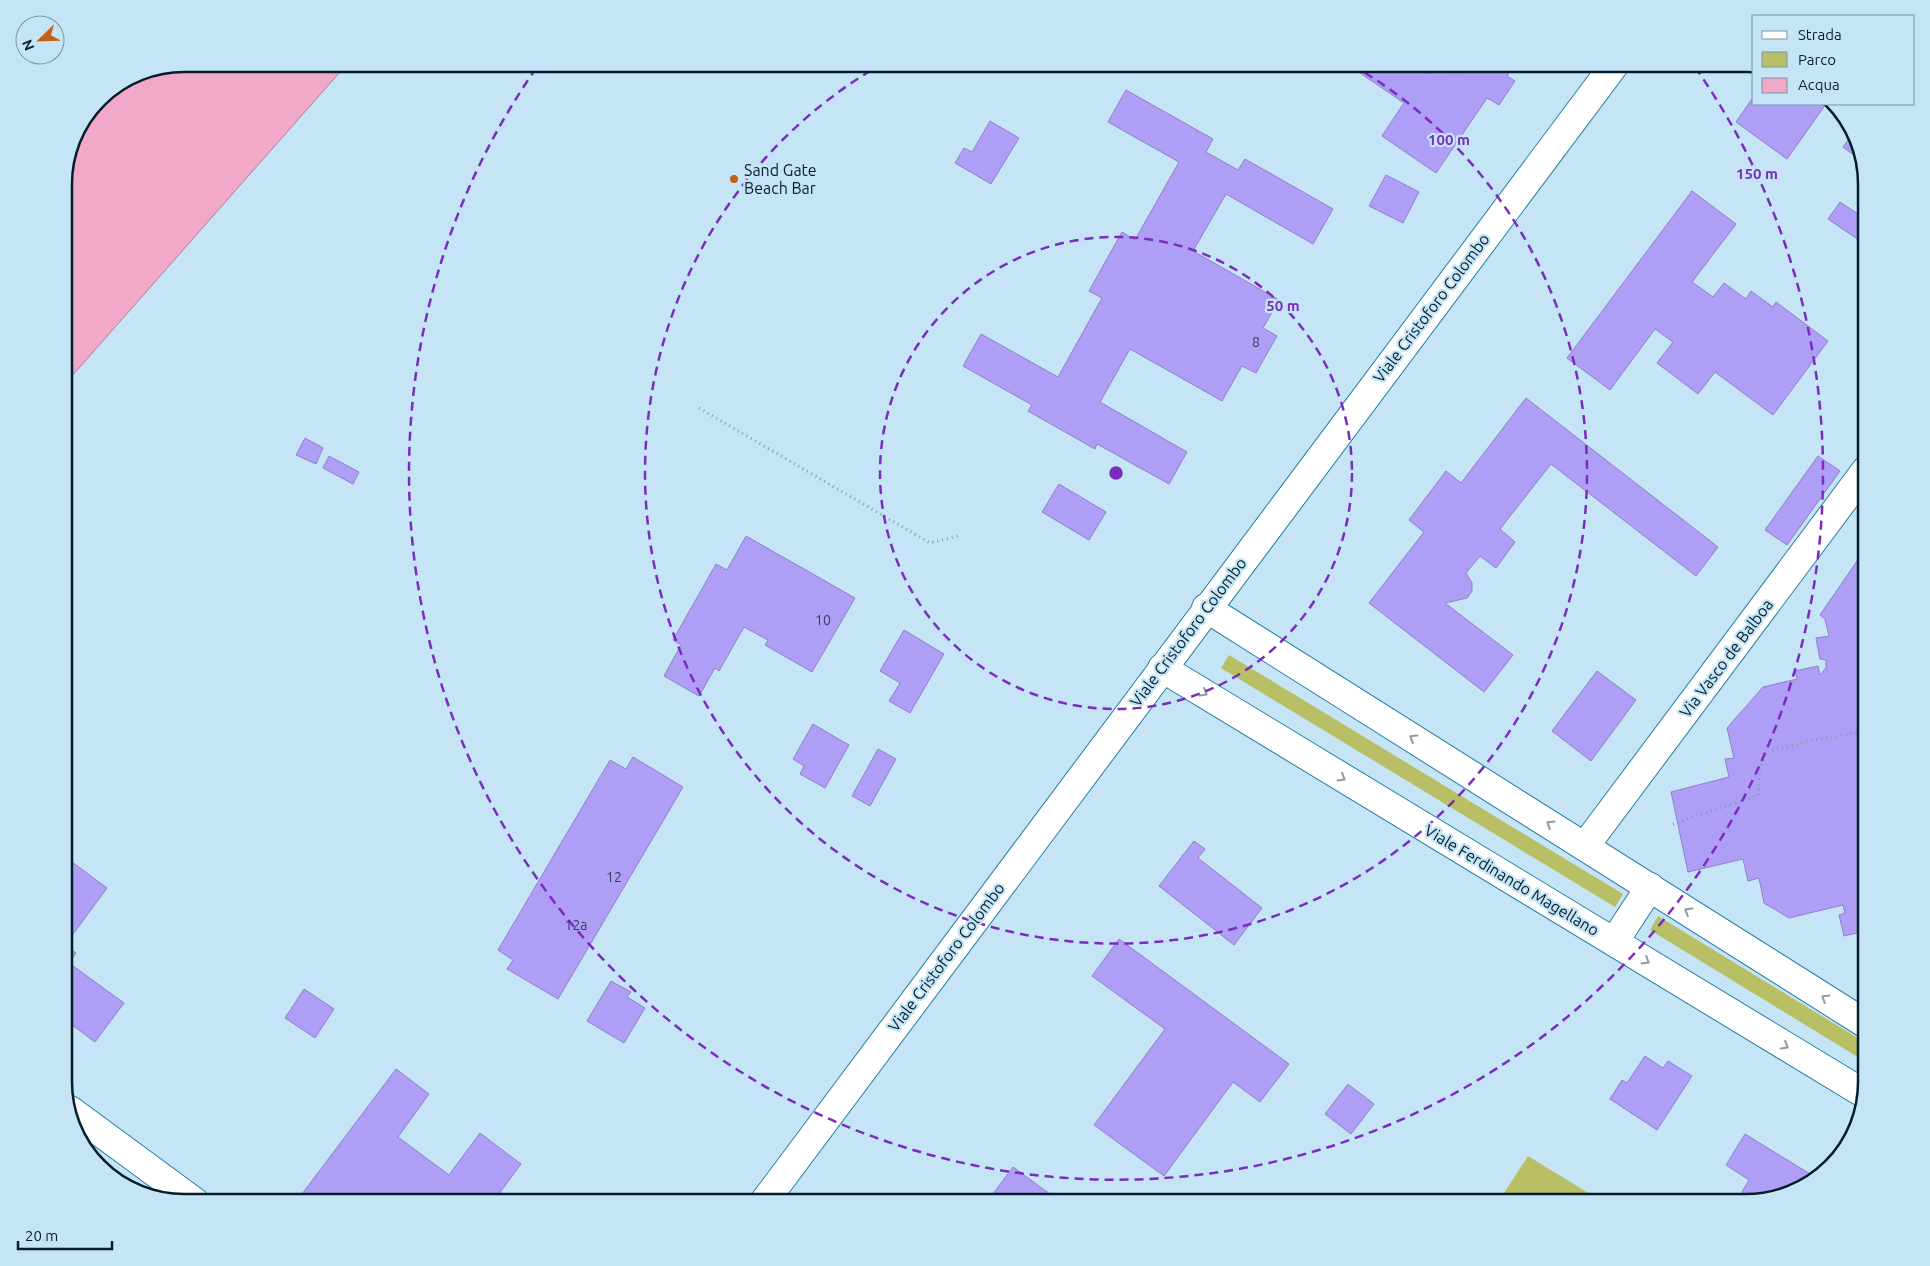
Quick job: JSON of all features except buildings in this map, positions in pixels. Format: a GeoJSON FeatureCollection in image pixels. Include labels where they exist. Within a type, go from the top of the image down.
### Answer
{"type":"FeatureCollection","features":[{"type":"Feature","properties":{"kind":"street","name":"Viale Cristoforo Colombo"},"geometry":{"type":"LineString","coordinates":[[770,1194],[1206,608],[1609,72]]}},
{"type":"Feature","properties":{"kind":"street","name":"Via Vasco de Balboa"},"geometry":{"type":"LineString","coordinates":[[1585,846],[1858,481]]}},
{"type":"Feature","properties":{"kind":"street"},"geometry":{"type":"LineString","coordinates":[[1206,608],[1858,1019]]}},
{"type":"Feature","properties":{"kind":"street","name":"Viale Ferdinando Magellano"},"geometry":{"type":"LineString","coordinates":[[1162,668],[1857,1090]]}},
{"type":"Feature","properties":{"kind":"street"},"geometry":{"type":"LineString","coordinates":[[1614,942],[1650,887]]}},
{"type":"Feature","properties":{"kind":"street"},"geometry":{"type":"LineString","coordinates":[[78,1116],[184,1194]]}},
{"type":"Feature","properties":{"kind":"path"},"geometry":{"type":"LineString","coordinates":[[699,408],[930,543],[958,536]]}},
{"type":"Feature","properties":{"kind":"path"},"geometry":{"type":"LineString","coordinates":[[1673,824],[1758,795],[1760,768],[1767,752],[1809,741],[1858,732]]}},
{"type":"Feature","properties":{"kind":"green space"},"geometry":{"type":"Polygon","coordinates":[[[1229,655],[1623,894],[1615,907],[1221,668],[1229,655]]]}},
{"type":"Feature","properties":{"kind":"green space"},"geometry":{"type":"Polygon","coordinates":[[[1658,916],[1858,1038],[1858,1057],[1650,930],[1658,916]]]}},
{"type":"Feature","properties":{"kind":"green space"},"geometry":{"type":"Polygon","coordinates":[[[1528,1156],[1590,1194],[1503,1194],[1528,1156]]]}},
{"type":"Feature","properties":{"kind":"water"},"geometry":{"type":"Polygon","coordinates":[[[340,72],[73,375],[73,170],[84,135],[100,111],[122,91],[149,78],[170,73],[340,72]]]}},
{"type":"Feature","properties":{"kind":"place","name":"Sand Gate Beach Bar"},"geometry":{"type":"Point","coordinates":[734,179]}}]}
